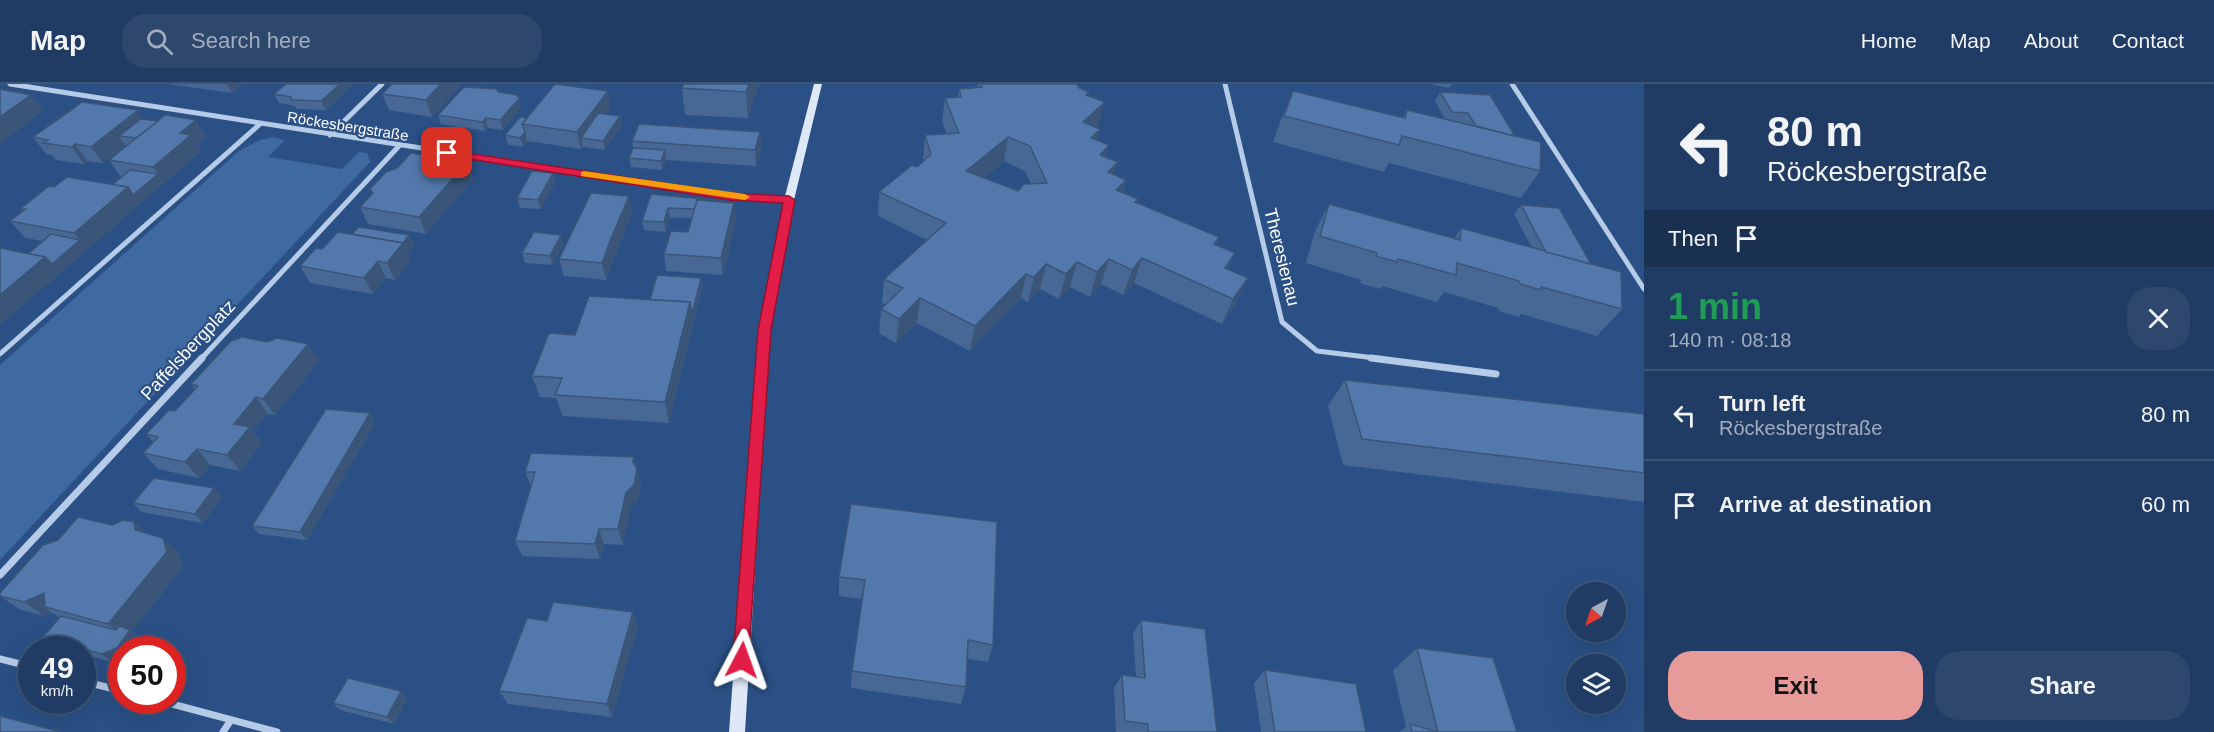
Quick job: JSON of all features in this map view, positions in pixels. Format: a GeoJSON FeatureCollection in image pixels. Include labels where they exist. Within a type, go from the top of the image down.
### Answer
{"type":"FeatureCollection","features":[{"type":"Feature","properties":{"kind":"main road"},"geometry":{"type":"LineString","coordinates":[[737,732],[764,330],[789,200],[818,84]]}},
{"type":"Feature","properties":{"kind":"street","name":"Röckesbergstraße"},"geometry":{"type":"LineString","coordinates":[[10,84],[730,196],[789,200]]}},
{"type":"Feature","properties":{"kind":"street"},"geometry":{"type":"LineString","coordinates":[[330,135],[382,84]]}},
{"type":"Feature","properties":{"kind":"street","name":"Theresienau"},"geometry":{"type":"LineString","coordinates":[[1225,84],[1282,322],[1317,351],[1496,374]]}},
{"type":"Feature","properties":{"kind":"street"},"geometry":{"type":"LineString","coordinates":[[1512,84],[1644,289]]}},
{"type":"Feature","properties":{"kind":"street"},"geometry":{"type":"LineString","coordinates":[[0,354],[260,124]]}},
{"type":"Feature","properties":{"kind":"street","name":"Paffelsbergplatz"},"geometry":{"type":"LineString","coordinates":[[0,575],[399,146]]}},
{"type":"Feature","properties":{"kind":"street"},"geometry":{"type":"LineString","coordinates":[[0,659],[18,664]]}},
{"type":"Feature","properties":{"kind":"street"},"geometry":{"type":"LineString","coordinates":[[186,708],[277,732]]}},
{"type":"Feature","properties":{"kind":"street"},"geometry":{"type":"LineString","coordinates":[[223,732],[231,720]]}},
{"type":"Feature","properties":{"kind":"shaded area"},"geometry":{"type":"Polygon","coordinates":[[[274,137],[285,140],[268,157],[342,169],[359,152],[367,153],[370,162],[0,560],[0,365],[239,151],[260,140],[274,137]]]}},
{"type":"Feature","properties":{"kind":"building"},"geometry":{"type":"Polygon","coordinates":[[[286,84],[340,84],[321,101],[292,100],[291,97],[274,94],[286,84]]]}},
{"type":"Feature","properties":{"kind":"building"},"geometry":{"type":"Polygon","coordinates":[[[392,84],[441,84],[426,100],[382,94],[392,84]]]}},
{"type":"Feature","properties":{"kind":"building"},"geometry":{"type":"Polygon","coordinates":[[[555,84],[608,91],[577,132],[522,124],[555,84]]]}},
{"type":"Feature","properties":{"kind":"building"},"geometry":{"type":"Polygon","coordinates":[[[684,84],[749,84],[746,92],[682,88],[684,84]]]}},
{"type":"Feature","properties":{"kind":"building"},"geometry":{"type":"Polygon","coordinates":[[[981,84],[1077,84],[1079,88],[1089,92],[1086,95],[1105,102],[1083,122],[1100,129],[1091,138],[1109,145],[1100,155],[1118,162],[1108,172],[1126,180],[1116,190],[1138,199],[1135,202],[1219,237],[1214,244],[1235,253],[1225,268],[1248,278],[1233,299],[1142,258],[1132,270],[1109,259],[1097,272],[1077,262],[1066,274],[1046,264],[1034,277],[1026,274],[975,326],[920,298],[899,319],[881,309],[903,288],[884,279],[946,223],[879,192],[912,165],[917,167],[931,154],[925,135],[959,133],[945,98],[961,97],[959,89],[982,87],[981,84]],[[1008,137],[966,171],[1018,191],[1024,184],[1047,183],[1030,146],[1008,137]]]}},
{"type":"Feature","properties":{"kind":"building"},"geometry":{"type":"Polygon","coordinates":[[[464,87],[496,89],[499,92],[517,95],[519,99],[500,120],[486,118],[482,122],[438,115],[464,87]]]}},
{"type":"Feature","properties":{"kind":"building"},"geometry":{"type":"Polygon","coordinates":[[[0,89],[31,95],[0,117],[0,89]]]}},
{"type":"Feature","properties":{"kind":"building"},"geometry":{"type":"Polygon","coordinates":[[[1293,91],[1405,118],[1407,110],[1541,142],[1540,171],[1402,136],[1399,145],[1284,116],[1293,91]]]}},
{"type":"Feature","properties":{"kind":"building"},"geometry":{"type":"Polygon","coordinates":[[[1440,92],[1490,95],[1515,136],[1476,126],[1468,113],[1452,112],[1440,92]]]}},
{"type":"Feature","properties":{"kind":"building"},"geometry":{"type":"Polygon","coordinates":[[[82,102],[138,110],[91,147],[43,143],[48,140],[33,137],[82,102]]]}},
{"type":"Feature","properties":{"kind":"building"},"geometry":{"type":"Polygon","coordinates":[[[72,108],[74,108],[48,125],[72,108]]]}},
{"type":"Feature","properties":{"kind":"building"},"geometry":{"type":"Polygon","coordinates":[[[598,113],[620,116],[603,141],[581,138],[598,113]]]}},
{"type":"Feature","properties":{"kind":"building"},"geometry":{"type":"Polygon","coordinates":[[[165,115],[196,120],[180,133],[191,135],[153,167],[109,160],[165,115]]]}},
{"type":"Feature","properties":{"kind":"building"},"geometry":{"type":"Polygon","coordinates":[[[520,117],[527,118],[522,124],[525,132],[520,138],[505,135],[520,117]]]}},
{"type":"Feature","properties":{"kind":"building"},"geometry":{"type":"Polygon","coordinates":[[[141,119],[158,121],[136,138],[119,136],[141,119]]]}},
{"type":"Feature","properties":{"kind":"building"},"geometry":{"type":"Polygon","coordinates":[[[639,124],[760,132],[755,150],[632,141],[639,124]]]}},
{"type":"Feature","properties":{"kind":"building"},"geometry":{"type":"Polygon","coordinates":[[[633,148],[665,150],[661,161],[629,158],[633,148]]]}},
{"type":"Feature","properties":{"kind":"building"},"geometry":{"type":"Polygon","coordinates":[[[411,153],[439,158],[448,155],[467,162],[419,217],[360,207],[373,193],[370,189],[386,172],[397,168],[411,153]]]}},
{"type":"Feature","properties":{"kind":"building"},"geometry":{"type":"Polygon","coordinates":[[[130,170],[158,174],[133,195],[128,187],[112,185],[130,170]]]}},
{"type":"Feature","properties":{"kind":"building"},"geometry":{"type":"Polygon","coordinates":[[[532,171],[553,173],[538,200],[517,198],[532,171]]]}},
{"type":"Feature","properties":{"kind":"building"},"geometry":{"type":"Polygon","coordinates":[[[67,177],[128,187],[74,233],[10,221],[26,209],[20,209],[49,186],[54,187],[67,177]]]}},
{"type":"Feature","properties":{"kind":"building"},"geometry":{"type":"Polygon","coordinates":[[[591,193],[629,196],[602,263],[559,259],[591,193]]]}},
{"type":"Feature","properties":{"kind":"building"},"geometry":{"type":"Polygon","coordinates":[[[651,194],[733,202],[697,200],[695,209],[668,208],[664,222],[642,221],[651,194]]]}},
{"type":"Feature","properties":{"kind":"building"},"geometry":{"type":"Polygon","coordinates":[[[697,200],[734,203],[721,258],[664,254],[671,231],[688,232],[697,200]]]}},
{"type":"Feature","properties":{"kind":"building"},"geometry":{"type":"Polygon","coordinates":[[[1329,204],[1460,240],[1461,228],[1621,272],[1622,309],[1541,287],[1541,290],[1520,284],[1519,281],[1457,263],[1456,275],[1398,259],[1397,262],[1376,256],[1377,253],[1320,236],[1329,204]]]}},
{"type":"Feature","properties":{"kind":"building"},"geometry":{"type":"Polygon","coordinates":[[[1521,205],[1559,208],[1591,264],[1546,252],[1521,205]]]}},
{"type":"Feature","properties":{"kind":"building"},"geometry":{"type":"Polygon","coordinates":[[[359,227],[409,235],[403,243],[352,234],[359,227]]]}},
{"type":"Feature","properties":{"kind":"building"},"geometry":{"type":"Polygon","coordinates":[[[338,232],[403,243],[387,263],[378,261],[364,278],[300,266],[316,248],[322,249],[338,232]]]}},
{"type":"Feature","properties":{"kind":"building"},"geometry":{"type":"Polygon","coordinates":[[[534,232],[561,235],[550,256],[522,253],[534,232]]]}},
{"type":"Feature","properties":{"kind":"building"},"geometry":{"type":"Polygon","coordinates":[[[51,234],[80,240],[52,264],[45,257],[28,254],[51,234]]]}},
{"type":"Feature","properties":{"kind":"building"},"geometry":{"type":"Polygon","coordinates":[[[0,248],[45,257],[0,295],[0,248]]]}},
{"type":"Feature","properties":{"kind":"building"},"geometry":{"type":"Polygon","coordinates":[[[657,275],[701,278],[692,314],[690,302],[650,300],[657,275]]]}},
{"type":"Feature","properties":{"kind":"building"},"geometry":{"type":"Polygon","coordinates":[[[589,296],[690,302],[665,402],[555,395],[562,378],[532,376],[549,333],[575,335],[589,296]]]}},
{"type":"Feature","properties":{"kind":"building"},"geometry":{"type":"Polygon","coordinates":[[[242,337],[267,342],[277,338],[308,344],[263,399],[256,397],[234,424],[250,427],[227,455],[197,449],[185,462],[143,453],[158,437],[146,434],[169,410],[175,411],[198,386],[191,384],[231,341],[242,337]]]}},
{"type":"Feature","properties":{"kind":"building"},"geometry":{"type":"Polygon","coordinates":[[[1345,380],[1644,414],[1644,473],[1362,439],[1345,380]]]}},
{"type":"Feature","properties":{"kind":"building"},"geometry":{"type":"Polygon","coordinates":[[[326,409],[370,413],[300,532],[252,526],[326,409]]]}},
{"type":"Feature","properties":{"kind":"building"},"geometry":{"type":"Polygon","coordinates":[[[531,453],[634,457],[633,462],[637,469],[634,485],[626,493],[618,529],[599,529],[595,544],[515,541],[535,472],[525,472],[531,453]]]}},
{"type":"Feature","properties":{"kind":"building"},"geometry":{"type":"Polygon","coordinates":[[[154,478],[214,488],[195,514],[133,503],[154,478]]]}},
{"type":"Feature","properties":{"kind":"building"},"geometry":{"type":"Polygon","coordinates":[[[851,504],[997,522],[993,645],[968,640],[966,687],[852,671],[865,580],[839,577],[851,504]]]}},
{"type":"Feature","properties":{"kind":"building"},"geometry":{"type":"Polygon","coordinates":[[[78,517],[112,525],[123,520],[134,522],[135,530],[163,538],[167,552],[108,624],[45,607],[44,593],[24,602],[0,596],[0,593],[43,545],[58,540],[78,517]]]}},
{"type":"Feature","properties":{"kind":"building"},"geometry":{"type":"Polygon","coordinates":[[[553,602],[633,612],[607,704],[499,691],[527,618],[547,621],[553,602]]]}},
{"type":"Feature","properties":{"kind":"building"},"geometry":{"type":"Polygon","coordinates":[[[61,616],[116,630],[120,626],[130,630],[126,636],[108,636],[108,652],[102,654],[96,652],[96,636],[44,636],[61,616]]]}},
{"type":"Feature","properties":{"kind":"building"},"geometry":{"type":"Polygon","coordinates":[[[1141,620],[1205,629],[1217,732],[1148,732],[1148,724],[1125,721],[1122,675],[1145,678],[1141,620]]]}},
{"type":"Feature","properties":{"kind":"building"},"geometry":{"type":"Polygon","coordinates":[[[1417,648],[1493,658],[1517,732],[1438,732],[1417,648]]]}},
{"type":"Feature","properties":{"kind":"building"},"geometry":{"type":"Polygon","coordinates":[[[1265,670],[1356,684],[1366,732],[1275,732],[1265,670]]]}},
{"type":"Feature","properties":{"kind":"building"},"geometry":{"type":"Polygon","coordinates":[[[348,678],[401,691],[387,717],[333,703],[348,678]]]}},
{"type":"Feature","properties":{"kind":"building"},"geometry":{"type":"Polygon","coordinates":[[[0,716],[61,732],[0,732],[0,716]]]}},
{"type":"Feature","properties":{"kind":"building"},"geometry":{"type":"Polygon","coordinates":[[[1410,724],[1438,732],[1412,732],[1410,724]]]}},
{"type":"Feature","properties":{"kind":"slow traffic"},"geometry":{"type":"LineString","coordinates":[[584,174],[745,197]]}},
{"type":"Feature","properties":{"kind":"route"},"geometry":{"type":"LineString","coordinates":[[447,153],[730,196],[789,200],[764,330],[742,660]]}}]}
